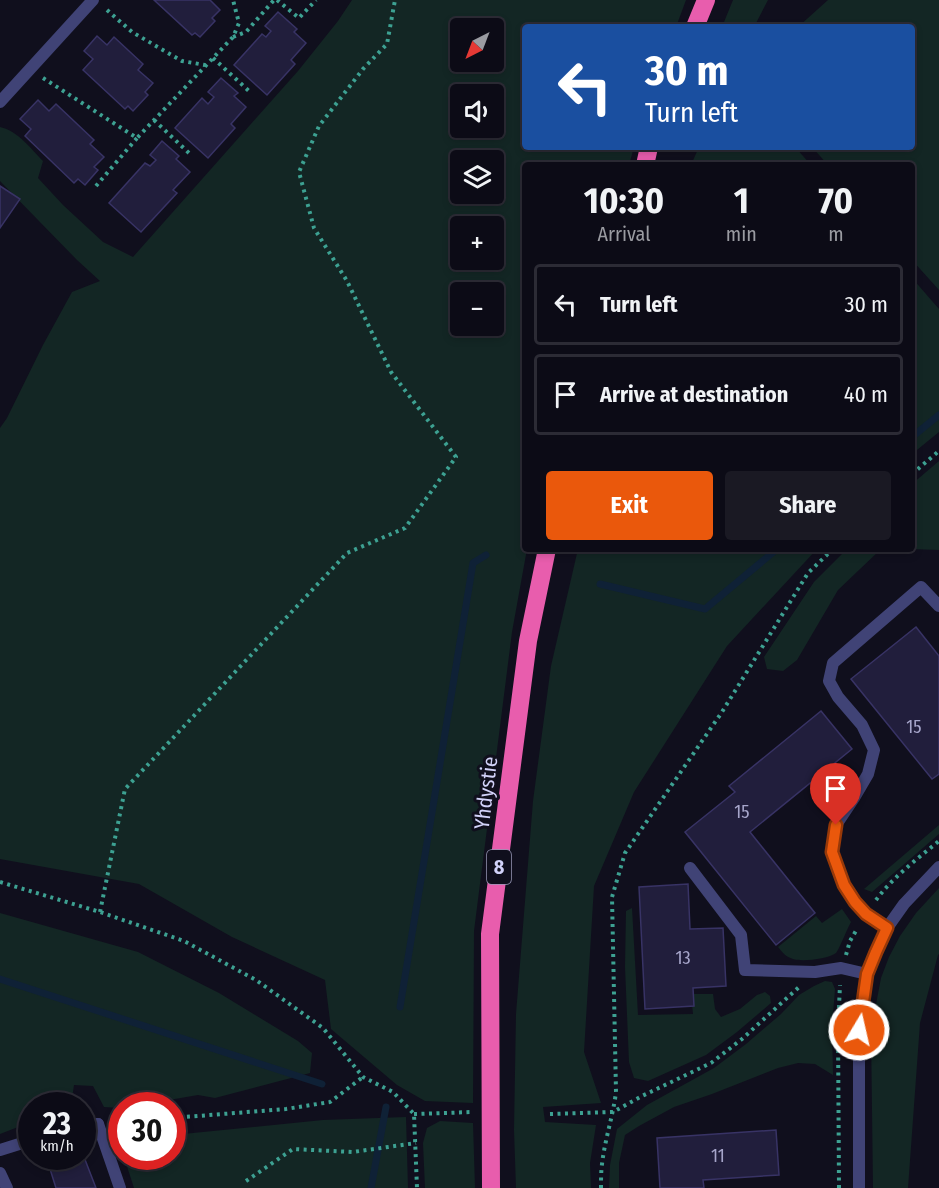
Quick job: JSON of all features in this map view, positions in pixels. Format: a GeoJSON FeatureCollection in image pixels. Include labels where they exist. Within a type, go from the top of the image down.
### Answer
{"type":"FeatureCollection","features":[{"type":"Feature","properties":{"kind":"highway"},"geometry":{"type":"LineString","coordinates":[[696,24],[706,0]]}},
{"type":"Feature","properties":{"kind":"highway","name":"Yhdystie"},"geometry":{"type":"LineString","coordinates":[[491,1188],[490,934],[528,641],[546,552]]}},
{"type":"Feature","properties":{"kind":"street"},"geometry":{"type":"LineString","coordinates":[[0,102],[97,2]]}},
{"type":"Feature","properties":{"kind":"street"},"geometry":{"type":"LineString","coordinates":[[887,928],[866,914],[855,902],[844,885],[832,852],[836,825],[868,774],[874,750],[862,725],[838,697],[830,681],[833,663],[921,587],[939,606]]}},
{"type":"Feature","properties":{"kind":"street"},"geometry":{"type":"LineString","coordinates":[[859,1188],[859,1030],[867,974],[887,928],[904,904],[939,867]]}},
{"type":"Feature","properties":{"kind":"street"},"geometry":{"type":"LineString","coordinates":[[690,868],[741,935],[746,970],[815,972],[841,968],[867,974]]}},
{"type":"Feature","properties":{"kind":"street"},"geometry":{"type":"LineString","coordinates":[[96,1124],[98,1124],[120,1188]]}},
{"type":"Feature","properties":{"kind":"street"},"geometry":{"type":"LineString","coordinates":[[0,1150],[18,1144]]}},
{"type":"Feature","properties":{"kind":"street"},"geometry":{"type":"LineString","coordinates":[[0,1173],[7,1188]]}},
{"type":"Feature","properties":{"kind":"path"},"geometry":{"type":"LineString","coordinates":[[96,186],[136,138],[233,37],[238,23],[233,0]]}},
{"type":"Feature","properties":{"kind":"path"},"geometry":{"type":"LineString","coordinates":[[233,37],[246,32],[276,0],[299,18],[316,0]]}},
{"type":"Feature","properties":{"kind":"path"},"geometry":{"type":"LineString","coordinates":[[100,912],[125,789],[347,553],[405,528],[456,457],[391,372],[346,281],[314,228],[299,172],[319,126],[363,69],[387,44],[395,0]]}},
{"type":"Feature","properties":{"kind":"path"},"geometry":{"type":"LineString","coordinates":[[97,2],[132,32],[182,61],[206,65]]}},
{"type":"Feature","properties":{"kind":"path"},"geometry":{"type":"LineString","coordinates":[[213,58],[249,91]]}},
{"type":"Feature","properties":{"kind":"path"},"geometry":{"type":"LineString","coordinates":[[30,69],[136,138]]}},
{"type":"Feature","properties":{"kind":"path"},"geometry":{"type":"LineString","coordinates":[[154,120],[190,154]]}},
{"type":"Feature","properties":{"kind":"path"},"geometry":{"type":"LineString","coordinates":[[915,471],[939,450]]}},
{"type":"Feature","properties":{"kind":"path"},"geometry":{"type":"LineString","coordinates":[[601,1188],[602,1165],[616,1092],[612,897],[625,853],[722,712],[808,573],[830,552]]}},
{"type":"Feature","properties":{"kind":"path"},"geometry":{"type":"LineString","coordinates":[[0,882],[100,912],[184,941],[256,980],[323,1028],[363,1077],[393,1092],[414,1114],[417,1188]]}},
{"type":"Feature","properties":{"kind":"path"},"geometry":{"type":"LineString","coordinates":[[550,1114],[613,1112],[711,1063],[742,1039],[815,972]]}},
{"type":"Feature","properties":{"kind":"path"},"geometry":{"type":"LineString","coordinates":[[186,1117],[286,1109],[330,1102],[363,1077]]}},
{"type":"Feature","properties":{"kind":"path"},"geometry":{"type":"LineString","coordinates":[[414,1114],[474,1112]]}},
{"type":"Feature","properties":{"kind":"path"},"geometry":{"type":"LineString","coordinates":[[246,1181],[293,1149],[353,1152],[416,1143]]}},
{"type":"Feature","properties":{"kind":"green space"},"geometry":{"type":"Polygon","coordinates":[[[352,0],[686,0],[677,24],[522,24],[522,150],[633,150],[630,162],[522,162],[522,552],[526,552],[512,632],[474,931],[473,1103],[425,1101],[397,1085],[331,1029],[325,980],[232,937],[139,884],[0,859],[0,428],[72,292],[100,281],[0,181],[0,127],[13,132],[43,161],[38,178],[63,205],[103,242],[133,257],[298,71],[352,0]]]}},
{"type":"Feature","properties":{"kind":"green space"},"geometry":{"type":"Polygon","coordinates":[[[733,0],[768,0],[756,24],[723,24],[733,0]]]}},
{"type":"Feature","properties":{"kind":"green space"},"geometry":{"type":"Polygon","coordinates":[[[828,0],[939,0],[939,290],[915,263],[915,162],[825,162],[815,150],[915,150],[915,24],[801,24],[828,0]]]}},
{"type":"Feature","properties":{"kind":"green space"},"geometry":{"type":"Polygon","coordinates":[[[698,150],[798,150],[808,162],[692,162],[698,150]]]}},
{"type":"Feature","properties":{"kind":"green space"},"geometry":{"type":"Polygon","coordinates":[[[915,281],[939,309],[939,432],[915,452],[915,281]]]}},
{"type":"Feature","properties":{"kind":"green space"},"geometry":{"type":"Polygon","coordinates":[[[939,461],[939,550],[915,549],[915,481],[939,461]]]}},
{"type":"Feature","properties":{"kind":"green space"},"geometry":{"type":"Polygon","coordinates":[[[577,552],[814,552],[727,646],[634,792],[594,886],[584,1052],[601,1103],[543,1107],[545,1122],[596,1125],[590,1163],[591,1188],[516,1188],[514,1130],[516,1014],[533,801],[551,666],[577,552]]]}},
{"type":"Feature","properties":{"kind":"green space"},"geometry":{"type":"Polygon","coordinates":[[[844,552],[878,552],[838,590],[797,660],[783,671],[767,669],[764,657],[814,582],[844,552]]]}},
{"type":"Feature","properties":{"kind":"green space"},"geometry":{"type":"Polygon","coordinates":[[[939,825],[939,834],[872,892],[864,889],[939,825]]]}},
{"type":"Feature","properties":{"kind":"green space"},"geometry":{"type":"Polygon","coordinates":[[[939,888],[939,954],[920,1023],[908,1188],[873,1188],[871,1031],[881,978],[900,936],[916,913],[939,888]]]}},
{"type":"Feature","properties":{"kind":"green space"},"geometry":{"type":"Polygon","coordinates":[[[632,908],[638,1015],[693,1014],[691,994],[713,994],[715,1009],[721,1017],[740,1009],[757,995],[765,992],[770,996],[771,1003],[706,1055],[648,1081],[634,1078],[629,1062],[625,967],[626,911],[632,908]]]}},
{"type":"Feature","properties":{"kind":"green space"},"geometry":{"type":"Polygon","coordinates":[[[842,909],[851,922],[836,953],[821,958],[797,960],[786,956],[778,947],[816,916],[822,923],[842,909]]]}},
{"type":"Feature","properties":{"kind":"green space"},"geometry":{"type":"Polygon","coordinates":[[[0,913],[138,952],[219,993],[298,1041],[312,1053],[310,1073],[215,1098],[198,1095],[186,1097],[186,1092],[108,1092],[108,1107],[104,1107],[93,1086],[74,1085],[73,1092],[18,1092],[18,1127],[0,1134],[0,913]]]}},
{"type":"Feature","properties":{"kind":"green space"},"geometry":{"type":"Polygon","coordinates":[[[825,981],[832,982],[835,989],[832,1027],[833,1075],[815,1064],[798,1063],[778,1068],[674,1107],[625,1135],[619,1163],[619,1188],[609,1188],[610,1165],[617,1129],[647,1105],[714,1068],[781,1014],[799,995],[825,981]]]}},
{"type":"Feature","properties":{"kind":"green space"},"geometry":{"type":"Polygon","coordinates":[[[406,1117],[408,1188],[134,1188],[128,1170],[186,1170],[186,1134],[323,1120],[406,1117]]]}},
{"type":"Feature","properties":{"kind":"green space"},"geometry":{"type":"Polygon","coordinates":[[[440,1121],[473,1123],[475,1188],[425,1188],[423,1143],[427,1128],[440,1121]]]}},
{"type":"Feature","properties":{"kind":"building"},"geometry":{"type":"Polygon","coordinates":[[[154,0],[210,0],[220,10],[212,18],[215,21],[200,37],[195,33],[192,35],[154,0]]]}},
{"type":"Feature","properties":{"kind":"building"},"geometry":{"type":"Polygon","coordinates":[[[278,12],[297,29],[294,32],[306,43],[291,60],[295,64],[267,95],[234,65],[262,34],[266,37],[271,31],[265,26],[278,12]]]}},
{"type":"Feature","properties":{"kind":"building"},"geometry":{"type":"Polygon","coordinates":[[[97,36],[107,45],[114,37],[143,64],[138,70],[153,83],[145,92],[148,95],[133,111],[128,106],[125,109],[83,70],[93,59],[84,51],[97,36]]]}},
{"type":"Feature","properties":{"kind":"building"},"geometry":{"type":"Polygon","coordinates":[[[221,78],[238,93],[234,96],[246,107],[231,124],[235,128],[208,158],[175,128],[202,98],[208,104],[214,97],[208,92],[221,78]]]}},
{"type":"Feature","properties":{"kind":"building"},"geometry":{"type":"Polygon","coordinates":[[[38,100],[49,111],[56,104],[94,140],[90,144],[104,157],[94,167],[98,170],[85,185],[78,179],[74,183],[25,136],[31,129],[20,119],[38,100]]]}},
{"type":"Feature","properties":{"kind":"building"},"geometry":{"type":"Polygon","coordinates":[[[162,141],[179,156],[176,159],[190,172],[173,190],[177,193],[141,232],[109,203],[145,163],[150,166],[156,160],[150,155],[162,141]]]}},
{"type":"Feature","properties":{"kind":"building"},"geometry":{"type":"Polygon","coordinates":[[[0,186],[20,199],[0,228],[0,186]]]}},
{"type":"Feature","properties":{"kind":"building"},"geometry":{"type":"Polygon","coordinates":[[[916,627],[939,656],[939,774],[932,779],[851,679],[916,627]]]}},
{"type":"Feature","properties":{"kind":"building"},"geometry":{"type":"Polygon","coordinates":[[[821,711],[852,749],[750,832],[815,913],[776,945],[685,832],[735,792],[729,786],[821,711]]]}},
{"type":"Feature","properties":{"kind":"building"},"geometry":{"type":"Polygon","coordinates":[[[688,884],[690,929],[723,928],[726,986],[693,988],[694,1006],[645,1009],[639,887],[688,884]]]}},
{"type":"Feature","properties":{"kind":"building"},"geometry":{"type":"Polygon","coordinates":[[[776,1130],[779,1175],[703,1180],[704,1188],[660,1188],[657,1138],[776,1130]]]}},
{"type":"Feature","properties":{"kind":"building"},"geometry":{"type":"Polygon","coordinates":[[[50,1170],[89,1170],[96,1188],[56,1188],[50,1170]]]}},
{"type":"Feature","properties":{"kind":"waterway"},"geometry":{"type":"LineString","coordinates":[[915,435],[939,415]]}},
{"type":"Feature","properties":{"kind":"waterway"},"geometry":{"type":"LineString","coordinates":[[600,584],[705,609],[773,552]]}},
{"type":"Feature","properties":{"kind":"waterway"},"geometry":{"type":"LineString","coordinates":[[400,1007],[473,563],[486,555]]}},
{"type":"Feature","properties":{"kind":"waterway"},"geometry":{"type":"LineString","coordinates":[[0,979],[322,1084]]}},
{"type":"Feature","properties":{"kind":"waterway"},"geometry":{"type":"LineString","coordinates":[[371,1188],[386,1107]]}},
{"type":"Feature","properties":{"kind":"route"},"geometry":{"type":"LineString","coordinates":[[836,825],[832,852],[844,885],[866,914],[887,928],[867,974],[859,1030]]}}]}
